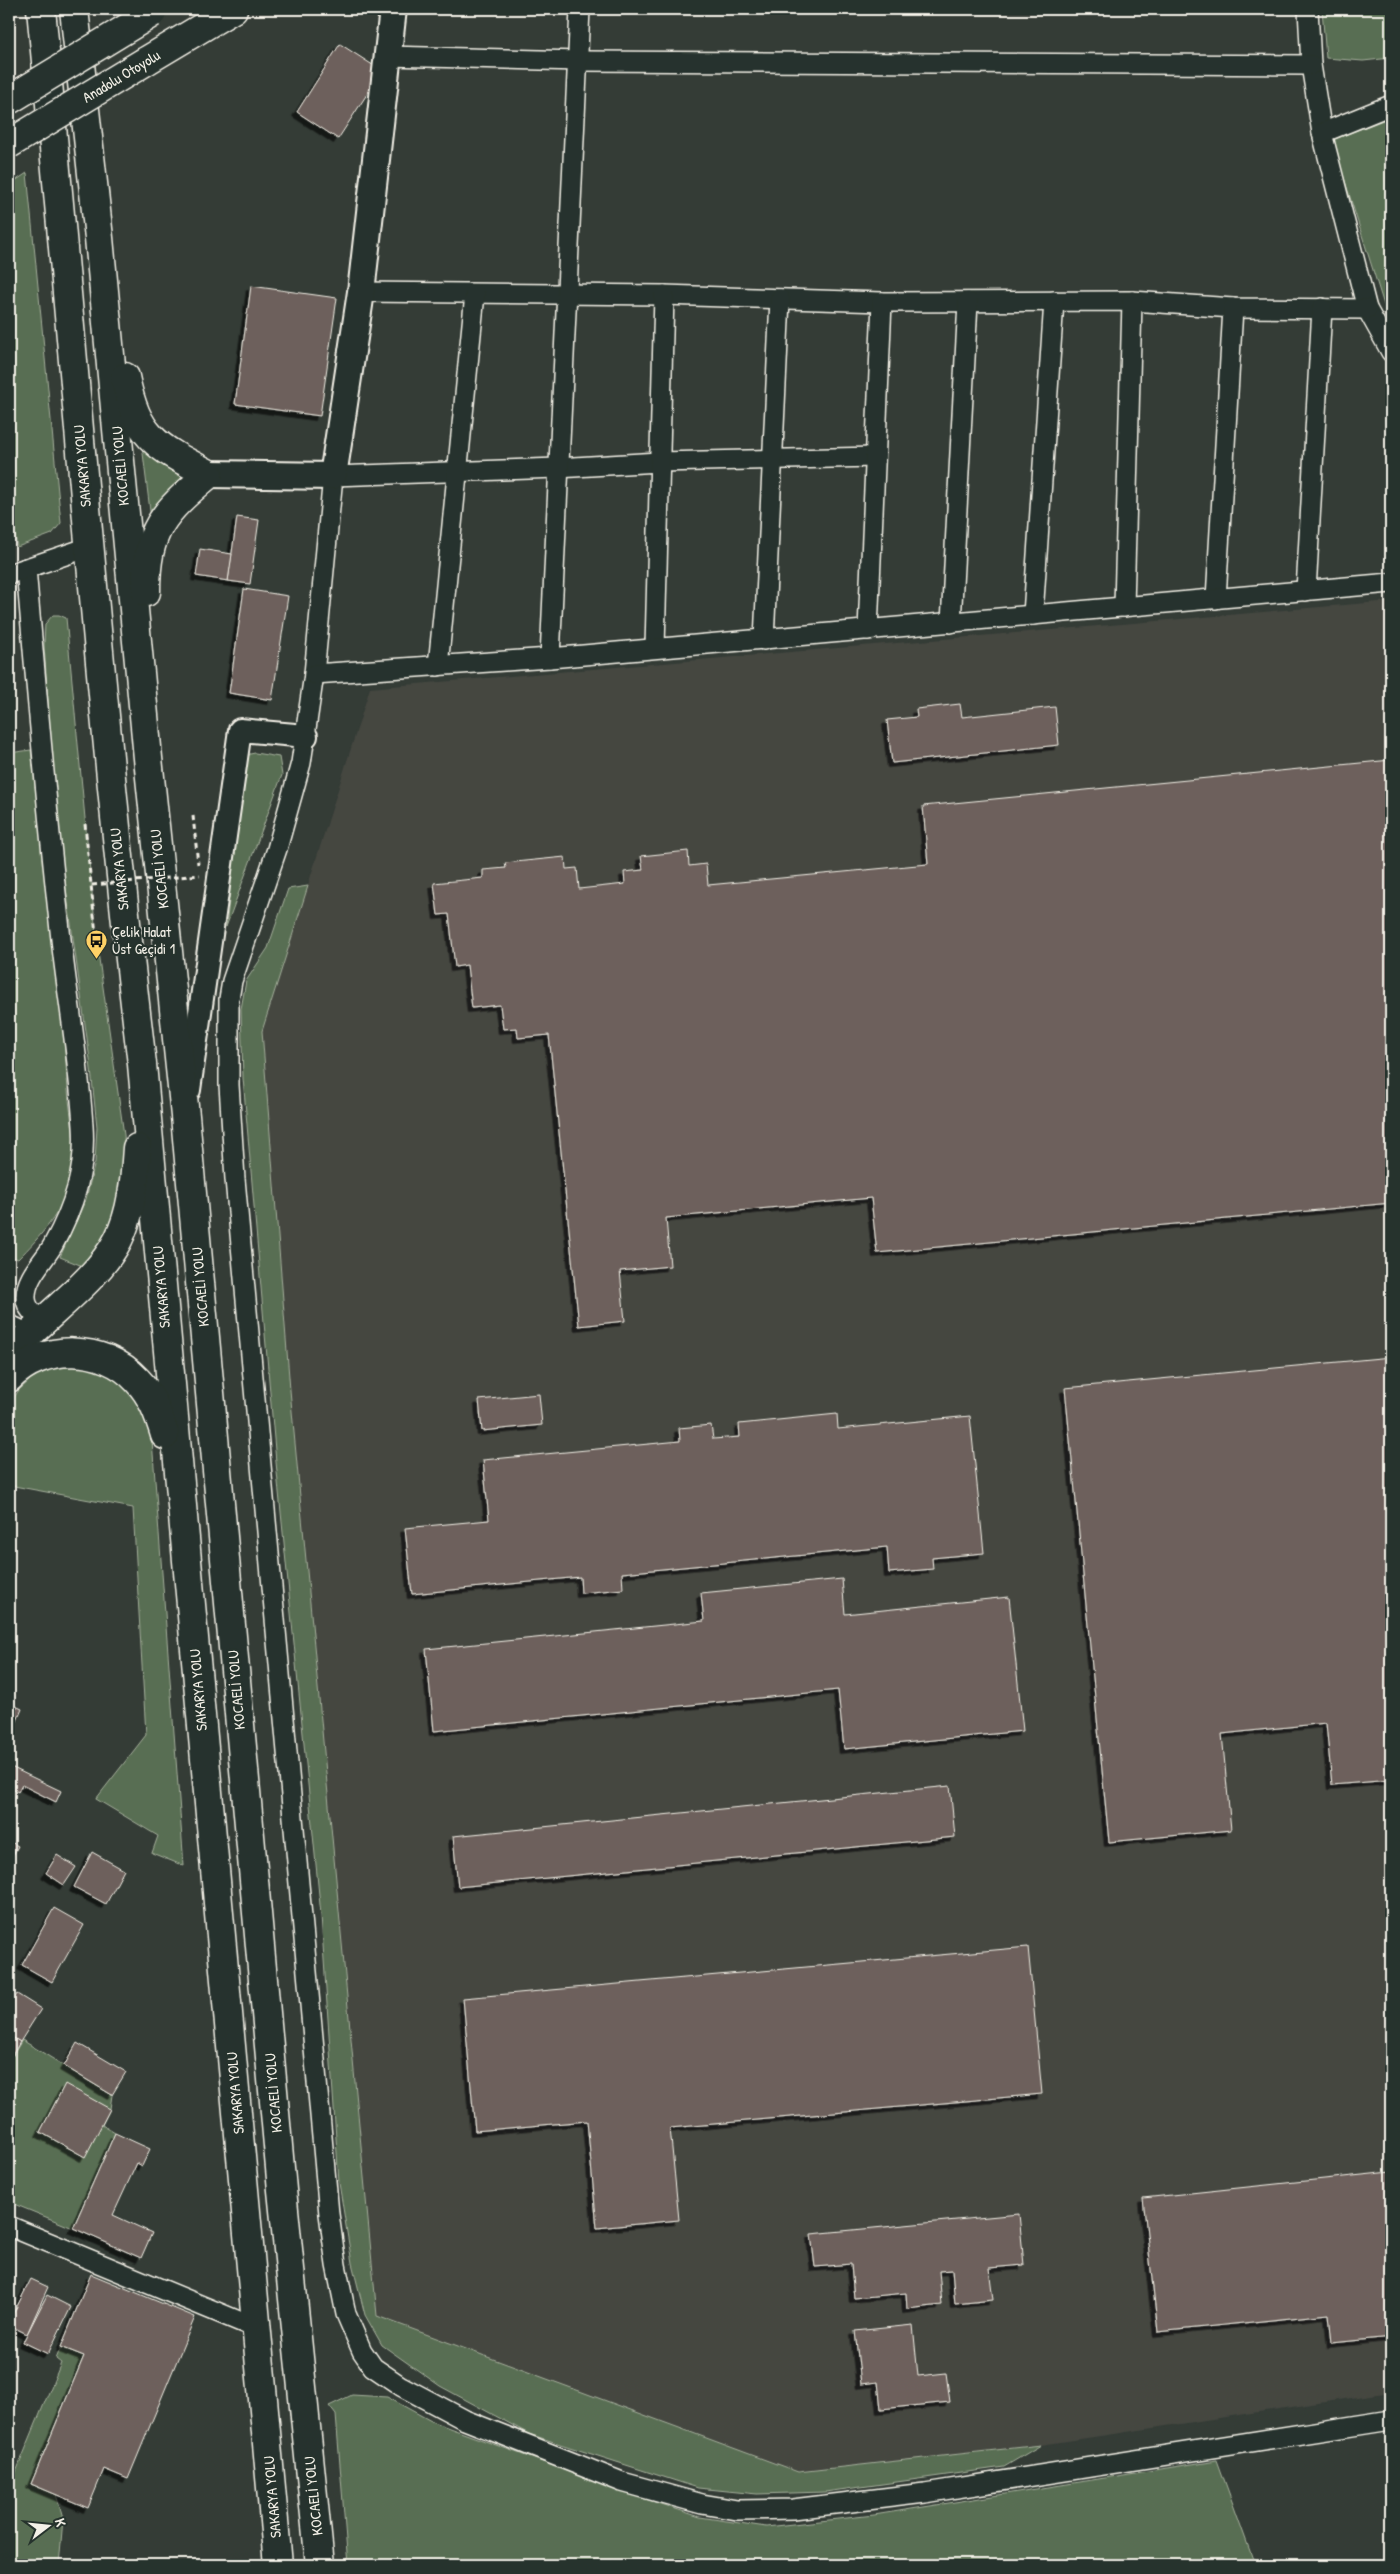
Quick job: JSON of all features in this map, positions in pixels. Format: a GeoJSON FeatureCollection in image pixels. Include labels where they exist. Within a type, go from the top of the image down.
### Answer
{"type":"FeatureCollection","features":[{"type":"Feature","properties":{"kind":"highway","name":"SAKARYA YOLU"},"geometry":{"type":"LineString","coordinates":[[41,9],[67,272],[113,817],[142,1064],[177,1467],[258,2329],[278,2565]]}},
{"type":"Feature","properties":{"kind":"highway","name":"KOCAELİ YOLU"},"geometry":{"type":"LineString","coordinates":[[74,9],[99,238],[148,758],[185,1116],[280,2170],[320,2565]]}},
{"type":"Feature","properties":{"kind":"highway","name":"Anadolu Otoyolu"},"geometry":{"type":"LineString","coordinates":[[9,144],[233,9]]}},
{"type":"Feature","properties":{"kind":"highway"},"geometry":{"type":"LineString","coordinates":[[9,100],[156,11]]}},
{"type":"Feature","properties":{"kind":"highway"},"geometry":{"type":"LineString","coordinates":[[99,238],[125,380],[133,410],[142,428],[154,441],[172,454],[209,474],[166,513],[156,530],[149,549],[146,569],[148,758]]}},
{"type":"Feature","properties":{"kind":"highway"},"geometry":{"type":"LineString","coordinates":[[9,1356],[27,1324],[83,1284],[106,1259],[118,1240],[126,1218],[136,1164],[142,1064]]}},
{"type":"Feature","properties":{"kind":"highway"},"geometry":{"type":"LineString","coordinates":[[9,1378],[30,1360],[65,1352],[88,1354],[122,1366],[138,1380],[149,1396],[177,1467]]}},
{"type":"Feature","properties":{"kind":"main road"},"geometry":{"type":"LineString","coordinates":[[209,474],[333,476],[361,292],[393,9]]}},
{"type":"Feature","properties":{"kind":"street"},"geometry":{"type":"LineString","coordinates":[[550,658],[557,468],[568,296],[580,9]]}},
{"type":"Feature","properties":{"kind":"street"},"geometry":{"type":"LineString","coordinates":[[1308,9],[1311,65],[1322,133],[1367,308],[1391,352]]}},
{"type":"Feature","properties":{"kind":"street"},"geometry":{"type":"LineString","coordinates":[[387,56],[579,61],[1311,65]]}},
{"type":"Feature","properties":{"kind":"street"},"geometry":{"type":"LineString","coordinates":[[1322,133],[1391,105]]}},
{"type":"Feature","properties":{"kind":"street"},"geometry":{"type":"LineString","coordinates":[[361,292],[664,296],[882,302],[1132,301],[1232,308],[1367,308]]}},
{"type":"Feature","properties":{"kind":"street"},"geometry":{"type":"LineString","coordinates":[[438,666],[475,294]]}},
{"type":"Feature","properties":{"kind":"street"},"geometry":{"type":"LineString","coordinates":[[655,648],[664,296]]}},
{"type":"Feature","properties":{"kind":"street"},"geometry":{"type":"LineString","coordinates":[[764,640],[780,299]]}},
{"type":"Feature","properties":{"kind":"street"},"geometry":{"type":"LineString","coordinates":[[1124,607],[1132,301]]}},
{"type":"Feature","properties":{"kind":"street"},"geometry":{"type":"LineString","coordinates":[[868,630],[882,302]]}},
{"type":"Feature","properties":{"kind":"street"},"geometry":{"type":"LineString","coordinates":[[951,623],[968,302]]}},
{"type":"Feature","properties":{"kind":"street"},"geometry":{"type":"LineString","coordinates":[[1033,615],[1054,302]]}},
{"type":"Feature","properties":{"kind":"street"},"geometry":{"type":"LineString","coordinates":[[1216,599],[1232,308]]}},
{"type":"Feature","properties":{"kind":"street"},"geometry":{"type":"LineString","coordinates":[[1306,591],[1322,308]]}},
{"type":"Feature","properties":{"kind":"street"},"geometry":{"type":"LineString","coordinates":[[875,457],[659,462],[557,468],[333,476],[314,674],[302,763],[277,849],[232,981],[228,1016],[229,1085],[235,1179],[329,2214],[336,2265],[346,2314],[362,2351],[373,2368],[401,2386],[465,2420],[622,2482],[702,2504],[737,2510],[794,2509],[925,2493],[1391,2420]]}},
{"type":"Feature","properties":{"kind":"street"},"geometry":{"type":"LineString","coordinates":[[27,1324],[29,1308],[25,1298],[27,1286],[52,1246],[72,1205],[82,1177],[84,1141],[81,1099],[59,923],[41,750],[17,571],[89,547]]}},
{"type":"Feature","properties":{"kind":"street"},"geometry":{"type":"LineString","coordinates":[[314,674],[550,658],[764,640],[1391,583]]}},
{"type":"Feature","properties":{"kind":"street"},"geometry":{"type":"LineString","coordinates":[[185,1116],[240,730],[306,736]]}},
{"type":"Feature","properties":{"kind":"street"},"geometry":{"type":"LineString","coordinates":[[9,2226],[258,2329]]}},
{"type":"Feature","properties":{"kind":"path"},"geometry":{"type":"LineString","coordinates":[[92,885],[200,875],[193,816]]}},
{"type":"Feature","properties":{"kind":"path"},"geometry":{"type":"LineString","coordinates":[[85,824],[97,945]]}},
{"type":"Feature","properties":{"kind":"shaded area"},"geometry":{"type":"Polygon","coordinates":[[[1391,601],[1391,2392],[1041,2445],[798,2472],[377,2316],[290,1390],[262,1031],[370,688],[1391,601]]]}},
{"type":"Feature","properties":{"kind":"green space"},"geometry":{"type":"Polygon","coordinates":[[[1322,9],[1391,9],[1391,58],[1363,61],[1326,58],[1322,9]]]}},
{"type":"Feature","properties":{"kind":"green space"},"geometry":{"type":"Polygon","coordinates":[[[1391,117],[1391,301],[1384,305],[1332,140],[1391,117]]]}},
{"type":"Feature","properties":{"kind":"green space"},"geometry":{"type":"Polygon","coordinates":[[[27,173],[61,523],[52,534],[17,547],[15,535],[9,538],[9,185],[27,173]]]}},
{"type":"Feature","properties":{"kind":"green space"},"geometry":{"type":"Polygon","coordinates":[[[142,445],[194,476],[151,519],[142,445]]]}},
{"type":"Feature","properties":{"kind":"green space"},"geometry":{"type":"Polygon","coordinates":[[[53,615],[66,618],[97,945],[124,1135],[126,1175],[105,1241],[85,1267],[60,1257],[86,1199],[95,1162],[97,1127],[90,1060],[56,816],[44,645],[45,624],[53,615]]]}},
{"type":"Feature","properties":{"kind":"green space"},"geometry":{"type":"Polygon","coordinates":[[[31,750],[56,963],[75,1160],[72,1181],[56,1214],[42,1233],[18,1259],[9,1255],[9,753],[31,750]]]}},
{"type":"Feature","properties":{"kind":"green space"},"geometry":{"type":"Polygon","coordinates":[[[255,753],[279,757],[282,775],[226,927],[245,761],[250,754],[255,753]]]}},
{"type":"Feature","properties":{"kind":"green space"},"geometry":{"type":"Polygon","coordinates":[[[308,886],[262,1031],[290,1390],[377,2316],[798,2472],[1041,2445],[1004,2467],[825,2492],[757,2494],[698,2488],[529,2434],[440,2386],[382,2345],[365,2315],[352,2263],[339,2183],[321,1915],[276,1462],[243,1078],[241,1009],[246,981],[268,948],[288,889],[308,886]]]}},
{"type":"Feature","properties":{"kind":"green space"},"geometry":{"type":"Polygon","coordinates":[[[62,1364],[78,1365],[112,1372],[126,1380],[139,1399],[151,1433],[184,1866],[152,1853],[158,1836],[96,1799],[146,1735],[133,1508],[14,1486],[9,1496],[9,1405],[19,1390],[39,1372],[62,1364]]]}},
{"type":"Feature","properties":{"kind":"green space"},"geometry":{"type":"Polygon","coordinates":[[[22,2040],[112,2095],[110,2109],[102,2125],[115,2133],[73,2228],[9,2202],[9,2134],[14,2124],[9,2121],[9,2062],[22,2040]]]}},
{"type":"Feature","properties":{"kind":"green space"},"geometry":{"type":"Polygon","coordinates":[[[61,2347],[84,2356],[31,2484],[56,2494],[63,2519],[59,2565],[9,2565],[9,2489],[61,2363],[56,2359],[61,2347]]]}},
{"type":"Feature","properties":{"kind":"green space"},"geometry":{"type":"Polygon","coordinates":[[[352,2395],[387,2397],[433,2422],[630,2494],[700,2517],[766,2527],[874,2515],[1217,2460],[1255,2565],[348,2565],[336,2415],[329,2406],[352,2395]]]}},
{"type":"Feature","properties":{"kind":"building"},"geometry":{"type":"Polygon","coordinates":[[[340,44],[382,71],[338,139],[297,112],[340,44]]]}},
{"type":"Feature","properties":{"kind":"building"},"geometry":{"type":"Polygon","coordinates":[[[251,286],[337,298],[320,416],[235,404],[251,286]]]}},
{"type":"Feature","properties":{"kind":"building"},"geometry":{"type":"Polygon","coordinates":[[[237,517],[259,520],[250,584],[228,581],[237,517]]]}},
{"type":"Feature","properties":{"kind":"building"},"geometry":{"type":"Polygon","coordinates":[[[200,549],[232,554],[228,581],[196,576],[200,549]]]}},
{"type":"Feature","properties":{"kind":"building"},"geometry":{"type":"Polygon","coordinates":[[[244,589],[288,596],[272,700],[229,693],[244,589]]]}},
{"type":"Feature","properties":{"kind":"building"},"geometry":{"type":"Polygon","coordinates":[[[960,704],[962,717],[1055,707],[1059,745],[892,763],[887,720],[917,717],[916,709],[960,704]]]}},
{"type":"Feature","properties":{"kind":"building"},"geometry":{"type":"Polygon","coordinates":[[[1391,760],[1391,1203],[877,1253],[871,1198],[666,1218],[670,1266],[620,1271],[625,1321],[579,1326],[549,1035],[518,1038],[517,1028],[503,1029],[500,1005],[472,1008],[467,965],[455,967],[449,914],[438,915],[434,883],[483,878],[483,870],[506,868],[505,863],[565,857],[566,869],[577,868],[579,889],[625,884],[624,872],[643,870],[641,856],[688,851],[689,866],[706,864],[708,885],[928,864],[923,806],[1391,760]]]}},
{"type":"Feature","properties":{"kind":"building"},"geometry":{"type":"Polygon","coordinates":[[[1391,1357],[1391,1780],[1332,1785],[1326,1723],[1222,1734],[1231,1830],[1109,1842],[1065,1388],[1391,1357]]]}},
{"type":"Feature","properties":{"kind":"building"},"geometry":{"type":"Polygon","coordinates":[[[539,1394],[542,1425],[482,1431],[479,1400],[539,1394]]]}},
{"type":"Feature","properties":{"kind":"building"},"geometry":{"type":"Polygon","coordinates":[[[837,1414],[838,1429],[970,1416],[984,1553],[932,1558],[933,1569],[889,1573],[887,1547],[622,1573],[623,1589],[581,1593],[580,1577],[412,1594],[405,1528],[489,1520],[483,1460],[680,1441],[679,1428],[711,1425],[713,1439],[740,1437],[739,1424],[837,1414]]]}},
{"type":"Feature","properties":{"kind":"building"},"geometry":{"type":"Polygon","coordinates":[[[842,1579],[845,1614],[1009,1597],[1023,1731],[844,1749],[838,1690],[434,1731],[426,1649],[704,1621],[701,1593],[842,1579]]]}},
{"type":"Feature","properties":{"kind":"building"},"geometry":{"type":"Polygon","coordinates":[[[9,1703],[22,1709],[9,1740],[9,1703]]]}},
{"type":"Feature","properties":{"kind":"building"},"geometry":{"type":"Polygon","coordinates":[[[9,1766],[61,1791],[56,1802],[22,1785],[18,1792],[9,1787],[9,1766]]]}},
{"type":"Feature","properties":{"kind":"building"},"geometry":{"type":"Polygon","coordinates":[[[950,1786],[955,1837],[458,1887],[453,1836],[950,1786]]]}},
{"type":"Feature","properties":{"kind":"building"},"geometry":{"type":"Polygon","coordinates":[[[9,1841],[18,1846],[9,1863],[9,1841]]]}},
{"type":"Feature","properties":{"kind":"building"},"geometry":{"type":"Polygon","coordinates":[[[92,1852],[124,1870],[106,1904],[74,1887],[92,1852]]]}},
{"type":"Feature","properties":{"kind":"building"},"geometry":{"type":"Polygon","coordinates":[[[57,1855],[76,1867],[64,1885],[46,1873],[57,1855]]]}},
{"type":"Feature","properties":{"kind":"building"},"geometry":{"type":"Polygon","coordinates":[[[54,1908],[84,1925],[52,1982],[22,1965],[54,1908]]]}},
{"type":"Feature","properties":{"kind":"building"},"geometry":{"type":"Polygon","coordinates":[[[1028,1947],[1042,2094],[670,2128],[679,2220],[597,2228],[587,2121],[475,2131],[463,1998],[1028,1947]]]}},
{"type":"Feature","properties":{"kind":"building"},"geometry":{"type":"Polygon","coordinates":[[[17,1994],[41,2009],[20,2042],[9,2035],[9,2007],[17,1994]]]}},
{"type":"Feature","properties":{"kind":"building"},"geometry":{"type":"Polygon","coordinates":[[[9,2035],[20,2042],[10,2059],[9,2059],[9,2035]]]}},
{"type":"Feature","properties":{"kind":"building"},"geometry":{"type":"Polygon","coordinates":[[[77,2043],[126,2072],[112,2095],[64,2066],[77,2043]]]}},
{"type":"Feature","properties":{"kind":"building"},"geometry":{"type":"Polygon","coordinates":[[[65,2084],[110,2109],[85,2157],[40,2132],[65,2084]]]}},
{"type":"Feature","properties":{"kind":"building"},"geometry":{"type":"Polygon","coordinates":[[[115,2133],[150,2149],[142,2166],[137,2163],[113,2215],[152,2233],[141,2258],[73,2228],[115,2133]]]}},
{"type":"Feature","properties":{"kind":"building"},"geometry":{"type":"Polygon","coordinates":[[[1391,2172],[1391,2337],[1332,2343],[1329,2314],[1158,2332],[1143,2198],[1391,2172]]]}},
{"type":"Feature","properties":{"kind":"building"},"geometry":{"type":"Polygon","coordinates":[[[1019,2214],[1024,2265],[989,2268],[993,2300],[955,2304],[952,2270],[939,2271],[942,2305],[907,2309],[906,2293],[854,2298],[851,2264],[815,2267],[811,2234],[1019,2214]]]}},
{"type":"Feature","properties":{"kind":"building"},"geometry":{"type":"Polygon","coordinates":[[[91,2274],[195,2317],[128,2479],[104,2469],[88,2508],[31,2484],[84,2356],[61,2347],[91,2274]]]}},
{"type":"Feature","properties":{"kind":"building"},"geometry":{"type":"Polygon","coordinates":[[[31,2279],[48,2287],[27,2334],[9,2325],[9,2322],[31,2279]]]}},
{"type":"Feature","properties":{"kind":"building"},"geometry":{"type":"Polygon","coordinates":[[[47,2295],[71,2307],[48,2354],[23,2342],[47,2295]]]}},
{"type":"Feature","properties":{"kind":"building"},"geometry":{"type":"Polygon","coordinates":[[[913,2325],[918,2376],[946,2373],[950,2402],[881,2409],[878,2382],[861,2384],[855,2331],[913,2325]]]}},
{"type":"Feature","properties":{"kind":"place","name":"Çelik Halat Üst Geçidi 1"},"geometry":{"type":"Point","coordinates":[96,959]}}]}
